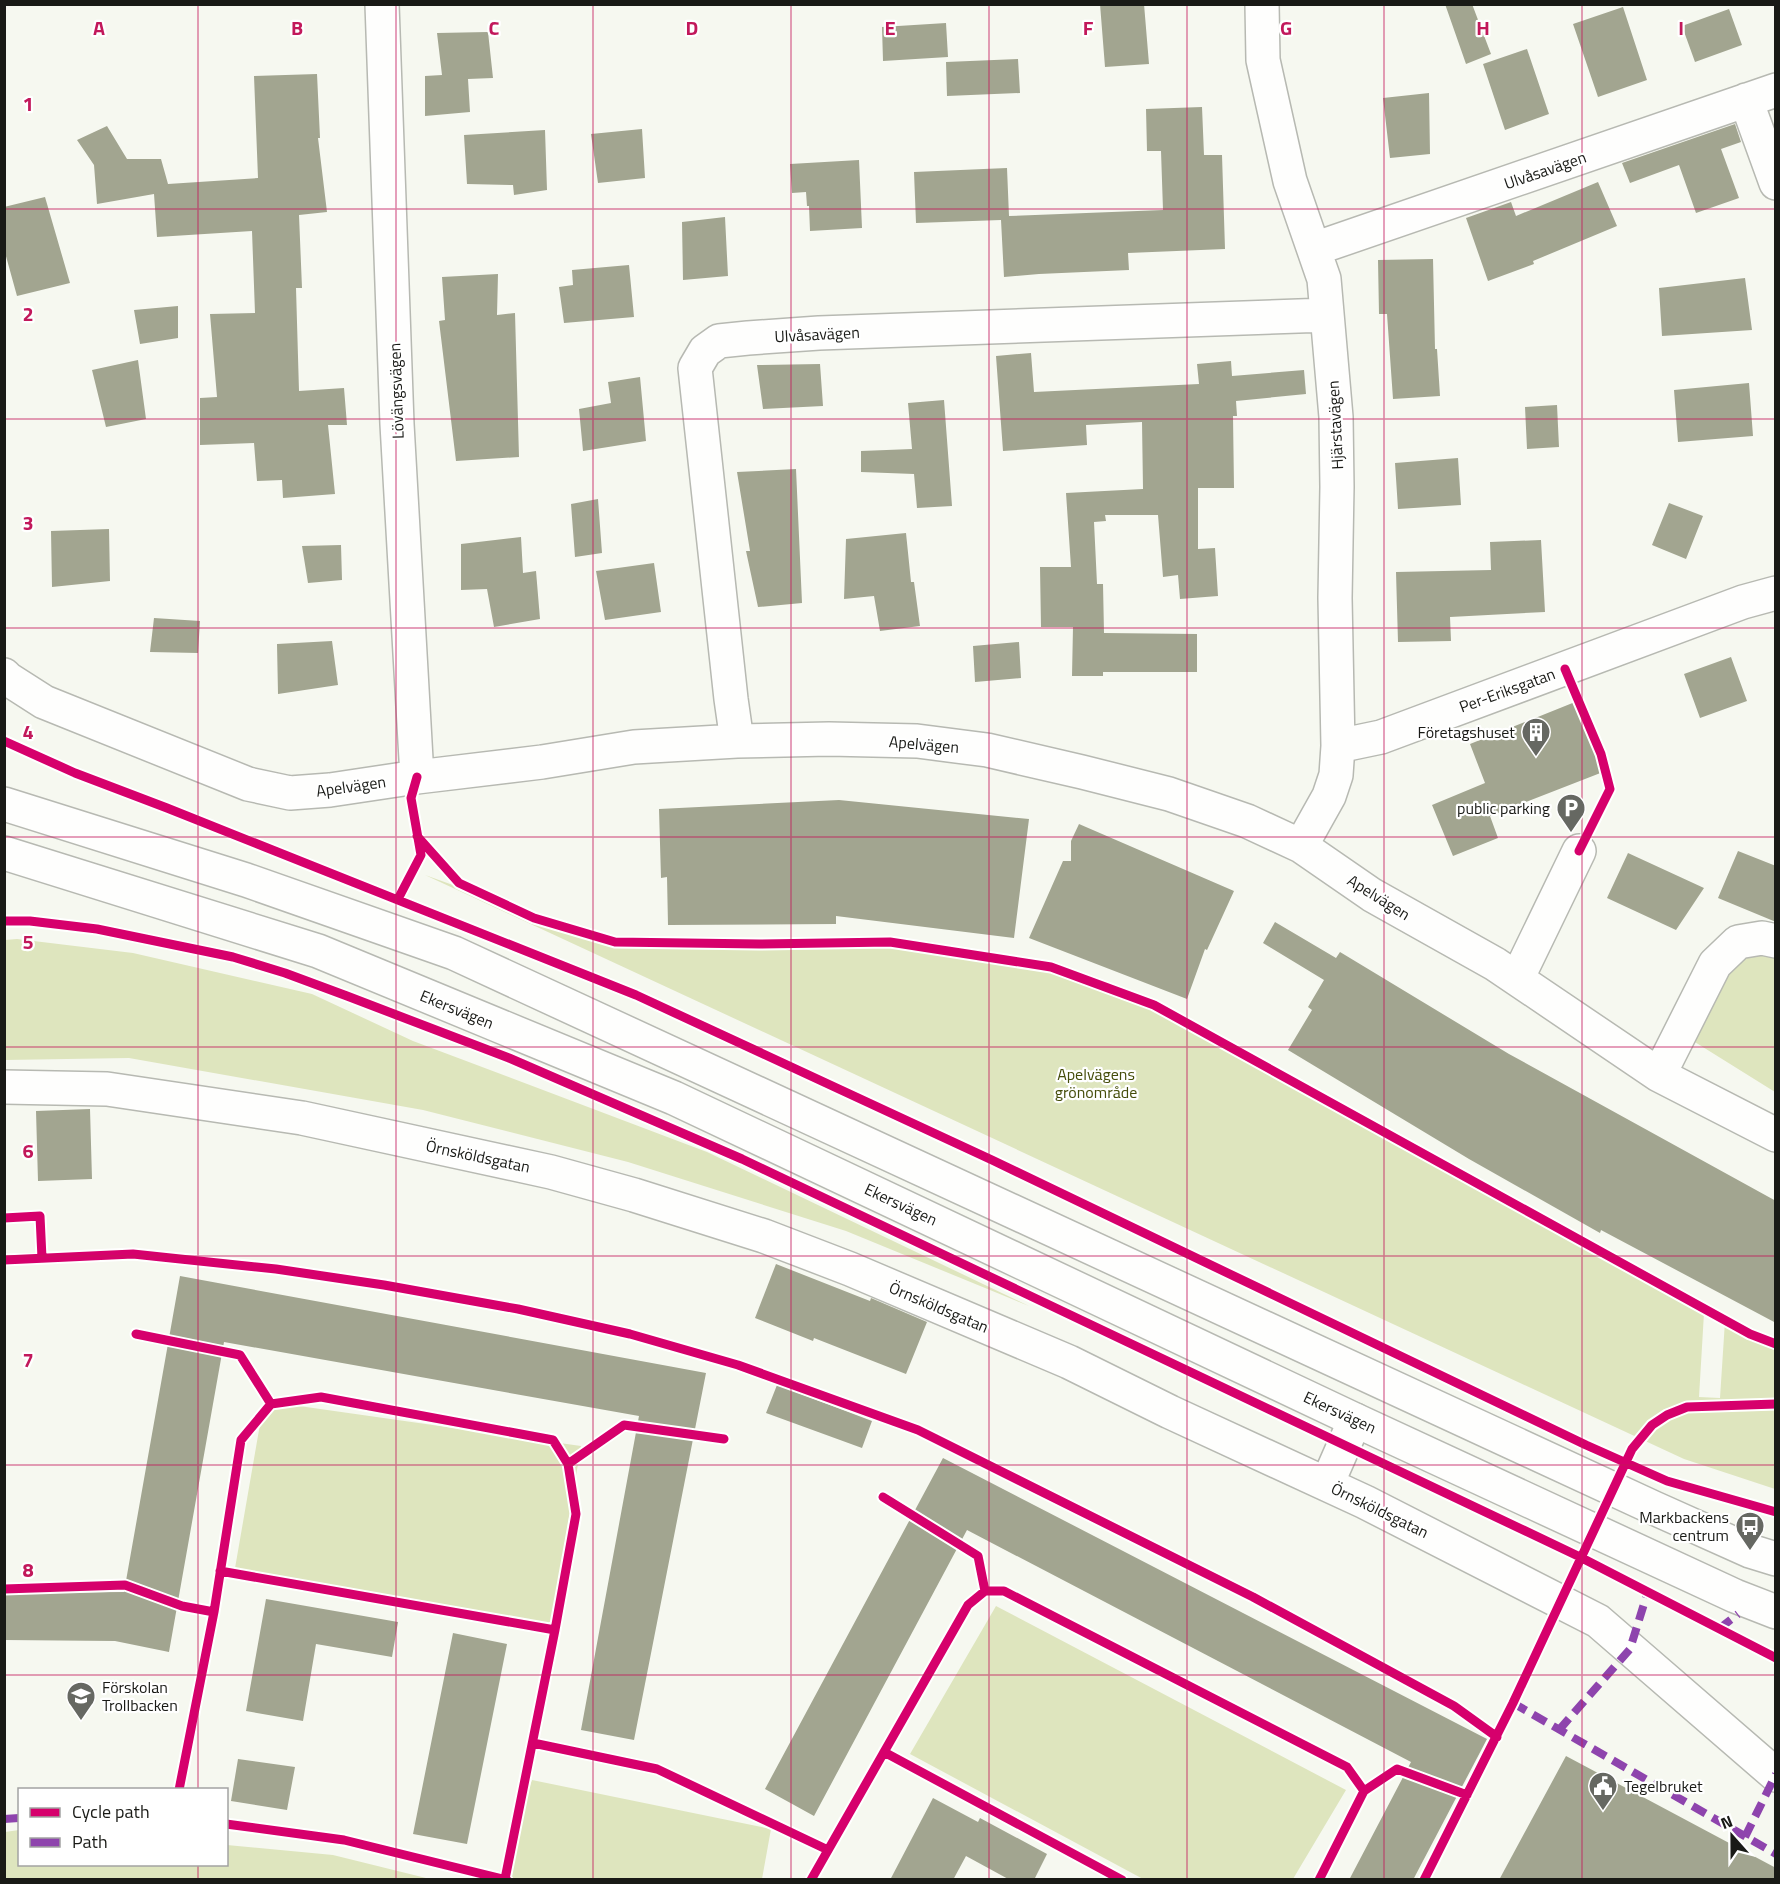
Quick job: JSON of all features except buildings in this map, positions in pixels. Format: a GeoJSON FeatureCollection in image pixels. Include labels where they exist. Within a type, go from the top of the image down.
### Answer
{"type":"FeatureCollection","features":[{"type":"Feature","properties":{"kind":"street","name":"Lövängsvägen"},"geometry":{"type":"LineString","coordinates":[[382,4],[397,424],[417,777]]}},
{"type":"Feature","properties":{"kind":"street","name":"Hjärstavägen"},"geometry":{"type":"LineString","coordinates":[[1262,4],[1263,60],[1290,181],[1324,279],[1336,417],[1335,598],[1338,746],[1335,775],[1329,796],[1301,846]]}},
{"type":"Feature","properties":{"kind":"street","name":"Ulvåsavägen"},"geometry":{"type":"LineString","coordinates":[[1314,249],[1761,95]]}},
{"type":"Feature","properties":{"kind":"street"},"geometry":{"type":"LineString","coordinates":[[1761,95],[1776,183]]}},
{"type":"Feature","properties":{"kind":"street","name":"Ulvåsavägen"},"geometry":{"type":"LineString","coordinates":[[737,741],[695,368],[705,351],[718,341],[819,333],[1327,315]]}},
{"type":"Feature","properties":{"kind":"street","name":"Per-Eriksgatan"},"geometry":{"type":"LineString","coordinates":[[1338,746],[1381,737],[1743,602],[1776,592]]}},
{"type":"Feature","properties":{"kind":"street","name":"Apelvägen"},"geometry":{"type":"LineString","coordinates":[[4,675],[44,702],[248,784],[291,793],[330,790],[542,762],[634,747],[829,739],[917,741],[987,750],[1169,794],[1247,821],[1301,846],[1372,895],[1495,964],[1659,1075],[1774,1129]]}},
{"type":"Feature","properties":{"kind":"street"},"geometry":{"type":"LineString","coordinates":[[4,804],[246,880],[454,953],[1654,1508],[1750,1551],[1776,1559]]}},
{"type":"Feature","properties":{"kind":"street"},"geometry":{"type":"LineString","coordinates":[[1517,979],[1579,851]]}},
{"type":"Feature","properties":{"kind":"street","name":"Ekersvägen"},"geometry":{"type":"LineString","coordinates":[[4,853],[318,951],[674,1098],[1355,1420],[1735,1596],[1776,1612]]}},
{"type":"Feature","properties":{"kind":"street"},"geometry":{"type":"LineString","coordinates":[[1659,1075],[1715,964],[1738,942],[1762,938],[1776,941]]}},
{"type":"Feature","properties":{"kind":"street","name":"Örnsköldsgatan"},"geometry":{"type":"LineString","coordinates":[[4,1087],[107,1089],[302,1118],[551,1172],[764,1236],[850,1269],[1069,1362],[1170,1412],[1365,1502],[1598,1621],[1776,1775]]}},
{"type":"Feature","properties":{"kind":"street"},"geometry":{"type":"LineString","coordinates":[[1327,1484],[1375,1380]]}},
{"type":"Feature","properties":{"kind":"green space","name":"Apelvägens grönområde"},"geometry":{"type":"Polygon","coordinates":[[[425,875],[567,926],[632,940],[926,941],[1067,967],[1157,1008],[1704,1313],[1699,1397],[1720,1398],[1725,1321],[1775,1343],[1775,1489],[1684,1459],[425,875]]]}},
{"type":"Feature","properties":{"kind":"green space"},"geometry":{"type":"Polygon","coordinates":[[[17,939],[133,953],[312,994],[413,1041],[707,1152],[1029,1306],[846,1231],[628,1162],[423,1110],[129,1058],[5,1060],[5,940],[17,939]]]}},
{"type":"Feature","properties":{"kind":"green space"},"geometry":{"type":"Polygon","coordinates":[[[1775,949],[1775,1092],[1690,1039],[1729,961],[1775,949]]]}},
{"type":"Feature","properties":{"kind":"green space"},"geometry":{"type":"Polygon","coordinates":[[[264,1401],[581,1446],[551,1625],[234,1574],[264,1401]]]}},
{"type":"Feature","properties":{"kind":"green space"},"geometry":{"type":"Polygon","coordinates":[[[996,1606],[1346,1790],[1293,1879],[1143,1879],[910,1754],[996,1606]]]}},
{"type":"Feature","properties":{"kind":"green space"},"geometry":{"type":"Polygon","coordinates":[[[532,1780],[771,1829],[762,1879],[497,1879],[532,1780]]]}},
{"type":"Feature","properties":{"kind":"green space"},"geometry":{"type":"Polygon","coordinates":[[[18,1830],[18,1866],[228,1866],[228,1845],[333,1855],[430,1879],[5,1879],[5,1832],[18,1830]]]}},
{"type":"Feature","properties":{"kind":"marked path"},"geometry":{"type":"LineString","coordinates":[[1559,1730],[1630,1649],[1648,1591]]}},
{"type":"Feature","properties":{"kind":"marked path"},"geometry":{"type":"LineString","coordinates":[[1719,1629],[1738,1614]]}},
{"type":"Feature","properties":{"kind":"marked path"},"geometry":{"type":"LineString","coordinates":[[1513,1703],[1776,1854]]}},
{"type":"Feature","properties":{"kind":"marked path"},"geometry":{"type":"LineString","coordinates":[[1745,1837],[1776,1774]]}},
{"type":"Feature","properties":{"kind":"marked path"},"geometry":{"type":"LineString","coordinates":[[4,1819],[18,1818]]}},
{"type":"Feature","properties":{"kind":"cycle path"},"geometry":{"type":"LineString","coordinates":[[1565,669],[1601,754],[1610,789],[1579,851]]}},
{"type":"Feature","properties":{"kind":"cycle path"},"geometry":{"type":"LineString","coordinates":[[4,741],[75,773],[636,995],[992,1160],[1586,1445],[1667,1481],[1776,1512]]}},
{"type":"Feature","properties":{"kind":"cycle path"},"geometry":{"type":"LineString","coordinates":[[398,899],[421,855],[411,798],[417,777]]}},
{"type":"Feature","properties":{"kind":"cycle path"},"geometry":{"type":"LineString","coordinates":[[417,836],[459,883],[534,918],[615,942],[759,944],[890,942],[1051,967],[1154,1005],[1750,1334],[1776,1344]]}},
{"type":"Feature","properties":{"kind":"cycle path"},"geometry":{"type":"LineString","coordinates":[[4,921],[30,921],[97,929],[233,957],[285,973],[509,1058],[742,1159],[1578,1556],[1776,1658]]}},
{"type":"Feature","properties":{"kind":"cycle path"},"geometry":{"type":"LineString","coordinates":[[4,1218],[40,1216],[42,1258]]}},
{"type":"Feature","properties":{"kind":"cycle path"},"geometry":{"type":"LineString","coordinates":[[4,1260],[133,1254],[276,1269],[384,1285],[518,1309],[630,1334],[738,1365],[918,1430],[1253,1597],[1454,1706],[1497,1737]]}},
{"type":"Feature","properties":{"kind":"cycle path"},"geometry":{"type":"LineString","coordinates":[[136,1334],[240,1355],[271,1404]]}},
{"type":"Feature","properties":{"kind":"cycle path"},"geometry":{"type":"LineString","coordinates":[[179,1788],[214,1612],[241,1440],[271,1404],[321,1397],[553,1440],[568,1464],[576,1514],[505,1879]]}},
{"type":"Feature","properties":{"kind":"cycle path"},"geometry":{"type":"LineString","coordinates":[[1424,1880],[1513,1703],[1632,1449],[1652,1425],[1667,1415],[1687,1407],[1776,1404]]}},
{"type":"Feature","properties":{"kind":"cycle path"},"geometry":{"type":"LineString","coordinates":[[568,1464],[624,1425],[724,1439]]}},
{"type":"Feature","properties":{"kind":"cycle path"},"geometry":{"type":"LineString","coordinates":[[883,1497],[978,1556],[985,1591]]}},
{"type":"Feature","properties":{"kind":"cycle path"},"geometry":{"type":"LineString","coordinates":[[220,1571],[555,1630]]}},
{"type":"Feature","properties":{"kind":"cycle path"},"geometry":{"type":"LineString","coordinates":[[4,1589],[125,1585],[182,1606],[214,1612]]}},
{"type":"Feature","properties":{"kind":"cycle path"},"geometry":{"type":"LineString","coordinates":[[811,1880],[968,1605],[985,1591],[1004,1591],[1347,1767],[1364,1791],[1319,1880]]}},
{"type":"Feature","properties":{"kind":"cycle path"},"geometry":{"type":"LineString","coordinates":[[533,1743],[657,1769],[828,1850]]}},
{"type":"Feature","properties":{"kind":"cycle path"},"geometry":{"type":"LineString","coordinates":[[884,1752],[1122,1880]]}},
{"type":"Feature","properties":{"kind":"cycle path"},"geometry":{"type":"LineString","coordinates":[[1364,1791],[1397,1769],[1467,1795]]}},
{"type":"Feature","properties":{"kind":"cycle path"},"geometry":{"type":"LineString","coordinates":[[228,1824],[344,1840],[507,1880]]}},
{"type":"Feature","properties":{"kind":"place","name":"Företagshuset"},"geometry":{"type":"Point","coordinates":[1536,758]}},
{"type":"Feature","properties":{"kind":"place","name":"public parking"},"geometry":{"type":"Point","coordinates":[1571,834]}},
{"type":"Feature","properties":{"kind":"place","name":"Markbackens centrum"},"geometry":{"type":"Point","coordinates":[1750,1552]}},
{"type":"Feature","properties":{"kind":"place","name":"Förskolan Trollbacken"},"geometry":{"type":"Point","coordinates":[81,1722]}},
{"type":"Feature","properties":{"kind":"place","name":"Tegelbruket"},"geometry":{"type":"Point","coordinates":[1603,1812]}}]}
